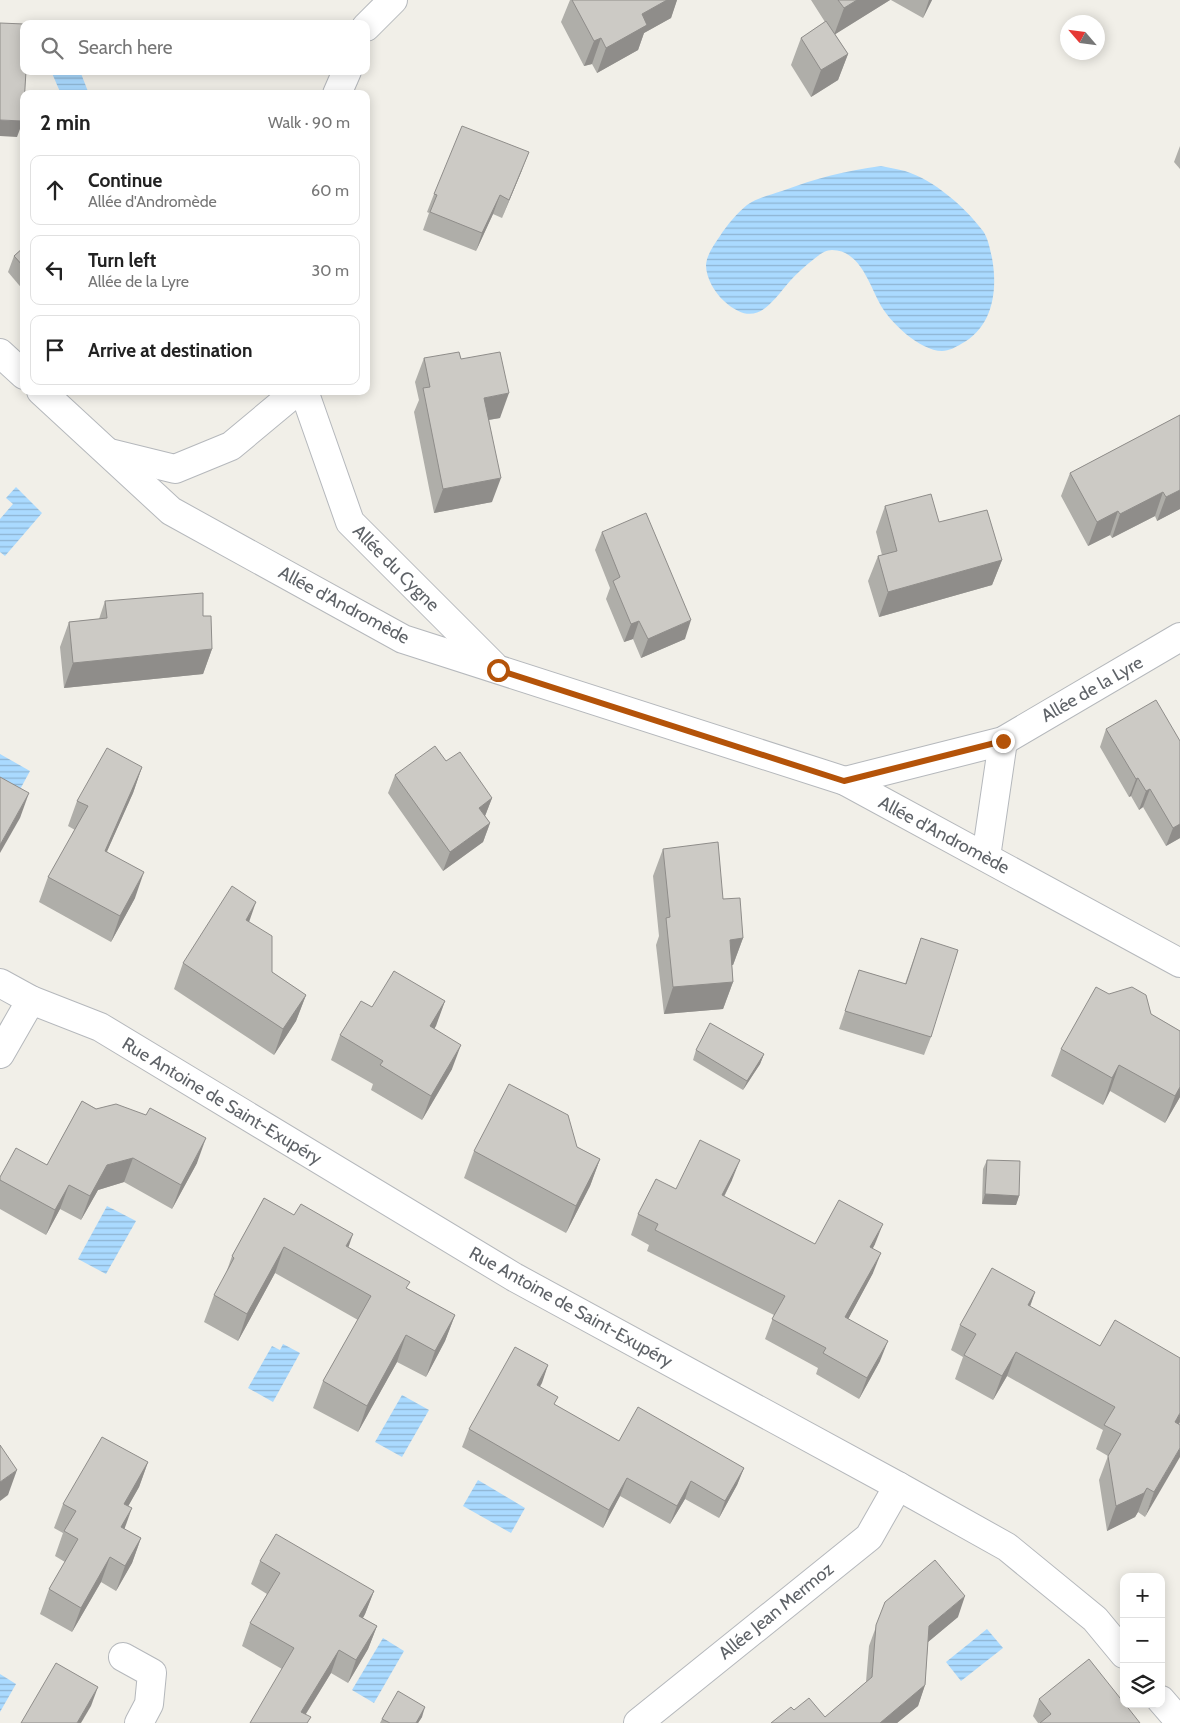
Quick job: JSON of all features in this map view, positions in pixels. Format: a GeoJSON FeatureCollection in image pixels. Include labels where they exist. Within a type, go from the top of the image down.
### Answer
{"type":"FeatureCollection","features":[{"type":"Feature","properties":{"kind":"street"},"geometry":{"type":"LineString","coordinates":[[370,23],[393,0]]}},
{"type":"Feature","properties":{"kind":"street"},"geometry":{"type":"LineString","coordinates":[[339,90],[345,75]]}},
{"type":"Feature","properties":{"kind":"street"},"geometry":{"type":"LineString","coordinates":[[0,353],[20,371]]}},
{"type":"Feature","properties":{"kind":"street","name":"Allée d'Andromède"},"geometry":{"type":"LineString","coordinates":[[46,395],[170,511],[403,639],[844,781],[1180,963]]}},
{"type":"Feature","properties":{"kind":"street"},"geometry":{"type":"LineString","coordinates":[[107,452],[175,469],[231,446],[292,395]]}},
{"type":"Feature","properties":{"kind":"street","name":"Allée du Cygne"},"geometry":{"type":"LineString","coordinates":[[305,395],[350,522],[498,670]]}},
{"type":"Feature","properties":{"kind":"street","name":"Allée de la Lyre"},"geometry":{"type":"LineString","coordinates":[[844,781],[1003,741],[1180,637]]}},
{"type":"Feature","properties":{"kind":"street"},"geometry":{"type":"LineString","coordinates":[[986,857],[1003,741]]}},
{"type":"Feature","properties":{"kind":"street","name":"Rue Antoine de Saint-Exupéry"},"geometry":{"type":"LineString","coordinates":[[0,983],[31,1000],[100,1027],[514,1277],[898,1486],[1006,1547],[1096,1619],[1120,1649]]}},
{"type":"Feature","properties":{"kind":"street"},"geometry":{"type":"LineString","coordinates":[[0,1054],[31,1000]]}},
{"type":"Feature","properties":{"kind":"street","name":"Allée Jean Mermoz"},"geometry":{"type":"LineString","coordinates":[[638,1723],[868,1537],[898,1486]]}},
{"type":"Feature","properties":{"kind":"street"},"geometry":{"type":"LineString","coordinates":[[123,1657],[152,1673],[149,1704],[139,1723]]}},
{"type":"Feature","properties":{"kind":"street"},"geometry":{"type":"LineString","coordinates":[[1165,1705],[1180,1722]]}},
{"type":"Feature","properties":{"kind":"water"},"geometry":{"type":"Polygon","coordinates":[[[53,75],[82,75],[87,90],[59,90],[53,75]]]}},
{"type":"Feature","properties":{"kind":"water"},"geometry":{"type":"Polygon","coordinates":[[[881,166],[916,175],[938,188],[958,204],[985,234],[994,270],[993,295],[991,307],[986,318],[972,337],[955,348],[942,351],[933,350],[915,341],[897,326],[883,310],[867,277],[856,261],[841,251],[829,250],[820,254],[795,275],[769,305],[754,313],[745,313],[735,309],[717,294],[708,275],[706,265],[708,257],[713,246],[726,228],[747,205],[755,200],[819,179],[881,166]]]}},
{"type":"Feature","properties":{"kind":"water"},"geometry":{"type":"Polygon","coordinates":[[[16,487],[42,513],[5,556],[0,552],[0,519],[13,504],[6,498],[16,487]]]}},
{"type":"Feature","properties":{"kind":"water"},"geometry":{"type":"Polygon","coordinates":[[[0,754],[30,771],[17,795],[0,786],[0,754]]]}},
{"type":"Feature","properties":{"kind":"water"},"geometry":{"type":"Polygon","coordinates":[[[107,1206],[136,1221],[106,1274],[78,1259],[107,1206]]]}},
{"type":"Feature","properties":{"kind":"water"},"geometry":{"type":"Polygon","coordinates":[[[283,1344],[300,1353],[273,1402],[248,1388],[272,1346],[280,1350],[283,1344]]]}},
{"type":"Feature","properties":{"kind":"water"},"geometry":{"type":"Polygon","coordinates":[[[402,1395],[429,1410],[402,1457],[375,1442],[402,1395]]]}},
{"type":"Feature","properties":{"kind":"water"},"geometry":{"type":"Polygon","coordinates":[[[478,1480],[525,1508],[511,1533],[463,1506],[478,1480]]]}},
{"type":"Feature","properties":{"kind":"water"},"geometry":{"type":"Polygon","coordinates":[[[987,1629],[1003,1648],[961,1681],[946,1662],[987,1629]]]}},
{"type":"Feature","properties":{"kind":"water"},"geometry":{"type":"Polygon","coordinates":[[[383,1638],[404,1651],[374,1703],[352,1690],[383,1638]]]}},
{"type":"Feature","properties":{"kind":"water"},"geometry":{"type":"Polygon","coordinates":[[[0,1674],[16,1684],[0,1712],[0,1674]]]}},
{"type":"Feature","properties":{"kind":"building"},"geometry":{"type":"Polygon","coordinates":[[[572,0],[667,0],[642,14],[647,25],[606,48],[601,38],[594,41],[572,0]]]}},
{"type":"Feature","properties":{"kind":"building"},"geometry":{"type":"Polygon","coordinates":[[[838,0],[857,0],[844,8],[838,0]]]}},
{"type":"Feature","properties":{"kind":"building"},"geometry":{"type":"Polygon","coordinates":[[[826,21],[848,54],[821,70],[801,38],[826,21]]]}},
{"type":"Feature","properties":{"kind":"building"},"geometry":{"type":"Polygon","coordinates":[[[0,23],[20,24],[20,75],[26,75],[25,90],[20,90],[20,121],[0,120],[0,23]]]}},
{"type":"Feature","properties":{"kind":"building"},"geometry":{"type":"Polygon","coordinates":[[[462,126],[529,152],[509,200],[500,195],[482,233],[430,212],[437,195],[434,194],[462,126]]]}},
{"type":"Feature","properties":{"kind":"building"},"geometry":{"type":"Polygon","coordinates":[[[20,251],[20,263],[14,256],[20,251]]]}},
{"type":"Feature","properties":{"kind":"building"},"geometry":{"type":"Polygon","coordinates":[[[459,352],[461,359],[500,352],[509,393],[484,398],[501,478],[443,489],[423,388],[430,387],[424,358],[459,352]]]}},
{"type":"Feature","properties":{"kind":"building"},"geometry":{"type":"Polygon","coordinates":[[[1180,415],[1180,490],[1166,497],[1163,492],[1120,514],[1118,511],[1097,522],[1070,473],[1180,415]]]}},
{"type":"Feature","properties":{"kind":"building"},"geometry":{"type":"Polygon","coordinates":[[[931,494],[939,522],[987,510],[1002,560],[888,592],[878,556],[897,551],[885,506],[931,494]]]}},
{"type":"Feature","properties":{"kind":"building"},"geometry":{"type":"Polygon","coordinates":[[[646,513],[691,620],[648,639],[639,621],[631,624],[613,581],[620,577],[602,532],[646,513]]]}},
{"type":"Feature","properties":{"kind":"building"},"geometry":{"type":"Polygon","coordinates":[[[203,593],[203,616],[211,616],[212,649],[73,663],[69,622],[107,618],[105,601],[203,593]]]}},
{"type":"Feature","properties":{"kind":"building"},"geometry":{"type":"Polygon","coordinates":[[[1156,700],[1180,741],[1180,824],[1173,828],[1150,789],[1146,791],[1138,778],[1136,779],[1106,729],[1156,700]]]}},
{"type":"Feature","properties":{"kind":"building"},"geometry":{"type":"Polygon","coordinates":[[[435,746],[446,761],[460,752],[492,798],[479,808],[490,823],[450,852],[395,775],[435,746]]]}},
{"type":"Feature","properties":{"kind":"building"},"geometry":{"type":"Polygon","coordinates":[[[107,748],[142,767],[105,851],[144,872],[120,916],[48,877],[88,806],[77,801],[107,748]]]}},
{"type":"Feature","properties":{"kind":"building"},"geometry":{"type":"Polygon","coordinates":[[[0,777],[29,793],[0,845],[0,777]]]}},
{"type":"Feature","properties":{"kind":"building"},"geometry":{"type":"Polygon","coordinates":[[[718,842],[723,899],[740,898],[743,938],[730,940],[733,982],[673,987],[666,918],[670,917],[663,849],[718,842]]]}},
{"type":"Feature","properties":{"kind":"building"},"geometry":{"type":"Polygon","coordinates":[[[232,886],[256,902],[246,920],[272,936],[272,972],[306,995],[283,1029],[183,963],[232,886]]]}},
{"type":"Feature","properties":{"kind":"building"},"geometry":{"type":"Polygon","coordinates":[[[921,938],[958,950],[931,1037],[845,1011],[859,970],[906,984],[921,938]]]}},
{"type":"Feature","properties":{"kind":"building"},"geometry":{"type":"Polygon","coordinates":[[[394,971],[445,1001],[430,1026],[461,1045],[431,1096],[380,1065],[383,1061],[340,1035],[361,1001],[372,1007],[394,971]]]}},
{"type":"Feature","properties":{"kind":"building"},"geometry":{"type":"Polygon","coordinates":[[[1096,987],[1109,994],[1132,987],[1146,995],[1151,1014],[1180,1031],[1180,1087],[1175,1096],[1119,1065],[1112,1078],[1061,1049],[1096,987]]]}},
{"type":"Feature","properties":{"kind":"building"},"geometry":{"type":"Polygon","coordinates":[[[710,1023],[764,1054],[747,1081],[696,1050],[710,1023]]]}},
{"type":"Feature","properties":{"kind":"building"},"geometry":{"type":"Polygon","coordinates":[[[509,1084],[568,1115],[577,1147],[600,1159],[576,1206],[474,1151],[509,1084]]]}},
{"type":"Feature","properties":{"kind":"building"},"geometry":{"type":"Polygon","coordinates":[[[82,1101],[96,1109],[116,1104],[146,1115],[150,1108],[206,1138],[181,1185],[133,1158],[107,1165],[90,1196],[69,1185],[55,1210],[0,1180],[16,1148],[47,1165],[82,1101]]]}},
{"type":"Feature","properties":{"kind":"building"},"geometry":{"type":"Polygon","coordinates":[[[700,1140],[740,1160],[722,1195],[815,1244],[839,1200],[883,1224],[870,1247],[881,1253],[845,1317],[888,1341],[867,1378],[823,1353],[826,1348],[772,1319],[785,1296],[655,1230],[658,1224],[638,1214],[656,1179],[676,1189],[700,1140]]]}},
{"type":"Feature","properties":{"kind":"building"},"geometry":{"type":"Polygon","coordinates":[[[987,1160],[1020,1161],[1019,1196],[985,1194],[987,1160]]]}},
{"type":"Feature","properties":{"kind":"building"},"geometry":{"type":"Polygon","coordinates":[[[264,1198],[294,1215],[301,1204],[353,1234],[346,1246],[410,1282],[406,1288],[455,1315],[435,1351],[406,1335],[367,1406],[323,1381],[371,1296],[284,1247],[247,1314],[214,1295],[234,1258],[232,1256],[264,1198]]]}},
{"type":"Feature","properties":{"kind":"building"},"geometry":{"type":"Polygon","coordinates":[[[992,1268],[1035,1292],[1028,1305],[1100,1346],[1115,1320],[1180,1358],[1180,1413],[1175,1422],[1180,1425],[1180,1448],[1154,1492],[1147,1488],[1144,1493],[1116,1506],[1108,1456],[1121,1434],[1104,1425],[1115,1407],[1016,1352],[1002,1376],[964,1355],[976,1334],[960,1325],[992,1268]]]}},
{"type":"Feature","properties":{"kind":"building"},"geometry":{"type":"Polygon","coordinates":[[[515,1347],[548,1365],[537,1385],[558,1397],[554,1404],[619,1441],[638,1407],[744,1468],[725,1501],[691,1481],[677,1506],[627,1478],[609,1510],[469,1429],[515,1347]]]}},
{"type":"Feature","properties":{"kind":"building"},"geometry":{"type":"Polygon","coordinates":[[[102,1437],[148,1462],[124,1504],[132,1508],[121,1527],[141,1538],[125,1566],[110,1557],[81,1608],[49,1589],[78,1539],[64,1531],[76,1511],[63,1504],[102,1437]]]}},
{"type":"Feature","properties":{"kind":"building"},"geometry":{"type":"Polygon","coordinates":[[[0,1445],[17,1470],[0,1482],[0,1445]]]}},
{"type":"Feature","properties":{"kind":"building"},"geometry":{"type":"Polygon","coordinates":[[[276,1534],[374,1591],[359,1616],[377,1626],[356,1660],[339,1650],[301,1712],[311,1717],[307,1723],[250,1723],[294,1648],[250,1623],[280,1573],[260,1561],[276,1534]]]}},
{"type":"Feature","properties":{"kind":"building"},"geometry":{"type":"Polygon","coordinates":[[[935,1560],[965,1596],[929,1626],[925,1685],[880,1723],[771,1723],[791,1707],[794,1710],[809,1698],[825,1717],[872,1677],[876,1625],[885,1602],[935,1560]]]}},
{"type":"Feature","properties":{"kind":"building"},"geometry":{"type":"Polygon","coordinates":[[[1089,1659],[1120,1698],[1120,1708],[1128,1708],[1140,1723],[1040,1723],[1051,1714],[1039,1699],[1089,1659]]]}},
{"type":"Feature","properties":{"kind":"building"},"geometry":{"type":"Polygon","coordinates":[[[56,1663],[98,1687],[77,1723],[21,1723],[56,1663]]]}},
{"type":"Feature","properties":{"kind":"building"},"geometry":{"type":"Polygon","coordinates":[[[398,1691],[425,1707],[416,1723],[390,1723],[382,1719],[398,1691]]]}},
{"type":"Feature","properties":{"kind":"route"},"geometry":{"type":"LineString","coordinates":[[498,670],[844,781],[1003,741]]}}]}
